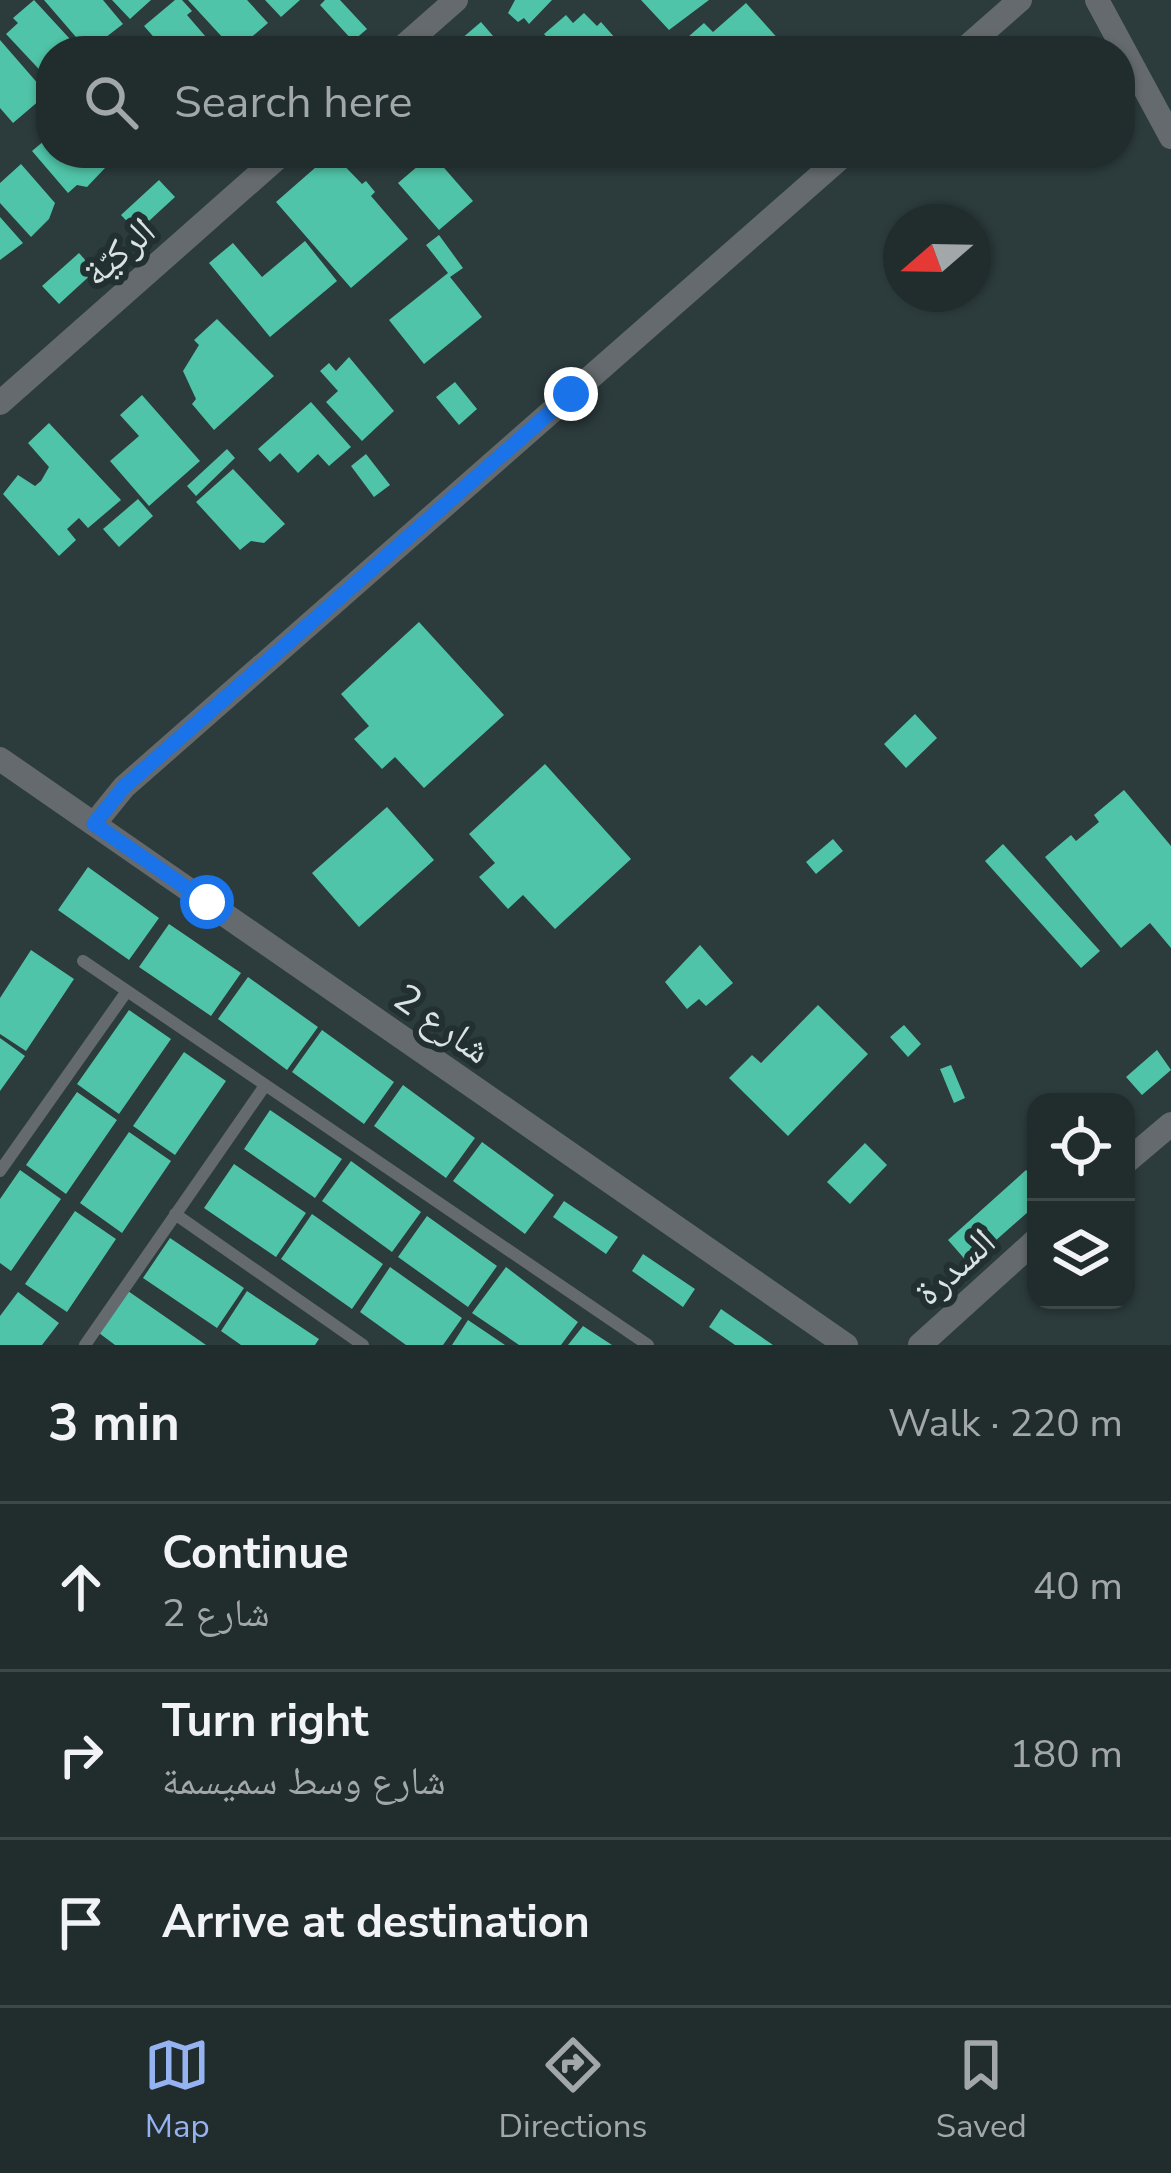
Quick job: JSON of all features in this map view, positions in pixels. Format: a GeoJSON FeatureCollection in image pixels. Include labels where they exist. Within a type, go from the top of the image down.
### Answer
{"type":"FeatureCollection","features":[{"type":"Feature","properties":{"kind":"street"},"geometry":{"type":"LineString","coordinates":[[415,36],[456,0]]}},
{"type":"Feature","properties":{"kind":"street"},"geometry":{"type":"LineString","coordinates":[[979,36],[1020,0]]}},
{"type":"Feature","properties":{"kind":"street"},"geometry":{"type":"LineString","coordinates":[[1096,0],[1116,36]]}},
{"type":"Feature","properties":{"kind":"street"},"geometry":{"type":"LineString","coordinates":[[1135,71],[1171,136]]}},
{"type":"Feature","properties":{"kind":"street","name":"الركيّة"},"geometry":{"type":"LineString","coordinates":[[0,403],[266,168]]}},
{"type":"Feature","properties":{"kind":"street"},"geometry":{"type":"LineString","coordinates":[[94,824],[124,787],[829,168]]}},
{"type":"Feature","properties":{"kind":"street","name":"شارع 2"},"geometry":{"type":"LineString","coordinates":[[0,759],[846,1345]]}},
{"type":"Feature","properties":{"kind":"street"},"geometry":{"type":"LineString","coordinates":[[1135,1154],[1171,1124]]}},
{"type":"Feature","properties":{"kind":"street","name":"السدرة"},"geometry":{"type":"LineString","coordinates":[[920,1345],[1027,1248]]}},
{"type":"Feature","properties":{"kind":"lane"},"geometry":{"type":"LineString","coordinates":[[83,961],[648,1345]]}},
{"type":"Feature","properties":{"kind":"lane"},"geometry":{"type":"LineString","coordinates":[[0,1171],[127,991]]}},
{"type":"Feature","properties":{"kind":"lane"},"geometry":{"type":"LineString","coordinates":[[86,1345],[264,1087]]}},
{"type":"Feature","properties":{"kind":"lane"},"geometry":{"type":"LineString","coordinates":[[175,1214],[363,1345]]}},
{"type":"Feature","properties":{"kind":"building"},"geometry":{"type":"Polygon","coordinates":[[[34,0],[67,36],[36,36],[36,66],[6,34],[18,23],[13,18],[34,0]]]}},
{"type":"Feature","properties":{"kind":"building"},"geometry":{"type":"Polygon","coordinates":[[[44,0],[103,0],[123,24],[107,36],[75,36],[44,0]]]}},
{"type":"Feature","properties":{"kind":"building"},"geometry":{"type":"Polygon","coordinates":[[[112,0],[151,0],[130,19],[112,0]]]}},
{"type":"Feature","properties":{"kind":"building"},"geometry":{"type":"Polygon","coordinates":[[[175,0],[182,0],[192,11],[187,15],[205,36],[153,36],[144,26],[175,0]]]}},
{"type":"Feature","properties":{"kind":"building"},"geometry":{"type":"Polygon","coordinates":[[[188,0],[247,0],[268,23],[253,36],[221,36],[188,0]]]}},
{"type":"Feature","properties":{"kind":"building"},"geometry":{"type":"Polygon","coordinates":[[[265,0],[300,0],[281,17],[265,0]]]}},
{"type":"Feature","properties":{"kind":"building"},"geometry":{"type":"Polygon","coordinates":[[[325,0],[340,0],[367,29],[359,36],[348,36],[320,5],[325,0]]]}},
{"type":"Feature","properties":{"kind":"building"},"geometry":{"type":"Polygon","coordinates":[[[515,0],[552,0],[529,24],[508,13],[515,0]]]}},
{"type":"Feature","properties":{"kind":"building"},"geometry":{"type":"Polygon","coordinates":[[[641,0],[709,0],[669,30],[641,0]]]}},
{"type":"Feature","properties":{"kind":"building"},"geometry":{"type":"Polygon","coordinates":[[[746,3],[776,36],[689,36],[704,23],[713,32],[746,3]]]}},
{"type":"Feature","properties":{"kind":"building"},"geometry":{"type":"Polygon","coordinates":[[[584,13],[613,36],[544,34],[566,15],[573,23],[584,13]]]}},
{"type":"Feature","properties":{"kind":"building"},"geometry":{"type":"Polygon","coordinates":[[[481,22],[493,36],[465,36],[481,22]]]}},
{"type":"Feature","properties":{"kind":"building"},"geometry":{"type":"Polygon","coordinates":[[[0,40],[36,81],[36,103],[13,123],[0,108],[0,40]]]}},
{"type":"Feature","properties":{"kind":"building"},"geometry":{"type":"Polygon","coordinates":[[[21,164],[55,203],[49,219],[31,237],[0,203],[0,183],[21,164]]]}},
{"type":"Feature","properties":{"kind":"building"},"geometry":{"type":"Polygon","coordinates":[[[47,168],[105,168],[87,187],[77,185],[68,193],[47,168]]]}},
{"type":"Feature","properties":{"kind":"building"},"geometry":{"type":"Polygon","coordinates":[[[315,168],[347,168],[362,184],[366,181],[375,192],[371,196],[408,239],[351,288],[276,202],[315,168]]]}},
{"type":"Feature","properties":{"kind":"building"},"geometry":{"type":"Polygon","coordinates":[[[416,168],[444,168],[473,201],[439,230],[398,183],[416,168]]]}},
{"type":"Feature","properties":{"kind":"building"},"geometry":{"type":"Polygon","coordinates":[[[159,180],[175,197],[137,232],[121,215],[159,180]]]}},
{"type":"Feature","properties":{"kind":"building"},"geometry":{"type":"Polygon","coordinates":[[[0,217],[23,243],[0,260],[0,217]]]}},
{"type":"Feature","properties":{"kind":"building"},"geometry":{"type":"Polygon","coordinates":[[[439,235],[463,268],[450,277],[482,317],[424,364],[389,320],[448,273],[426,245],[439,235]]]}},
{"type":"Feature","properties":{"kind":"building"},"geometry":{"type":"Polygon","coordinates":[[[305,241],[337,281],[270,337],[209,263],[233,243],[262,277],[305,241]]]}},
{"type":"Feature","properties":{"kind":"building"},"geometry":{"type":"Polygon","coordinates":[[[79,253],[95,271],[59,304],[42,286],[79,253]]]}},
{"type":"Feature","properties":{"kind":"building"},"geometry":{"type":"Polygon","coordinates":[[[217,319],[274,376],[214,430],[192,404],[196,399],[183,371],[199,345],[194,340],[217,319]]]}},
{"type":"Feature","properties":{"kind":"building"},"geometry":{"type":"Polygon","coordinates":[[[349,357],[394,411],[362,441],[326,402],[338,391],[320,371],[329,363],[336,371],[349,357]]]}},
{"type":"Feature","properties":{"kind":"building"},"geometry":{"type":"Polygon","coordinates":[[[455,382],[477,409],[459,425],[436,397],[455,382]]]}},
{"type":"Feature","properties":{"kind":"building"},"geometry":{"type":"Polygon","coordinates":[[[142,395],[200,461],[149,506],[110,461],[139,436],[120,415],[142,395]]]}},
{"type":"Feature","properties":{"kind":"building"},"geometry":{"type":"Polygon","coordinates":[[[311,402],[351,447],[329,466],[318,454],[298,473],[280,453],[270,462],[258,449],[311,402]]]}},
{"type":"Feature","properties":{"kind":"building"},"geometry":{"type":"Polygon","coordinates":[[[49,423],[121,500],[88,528],[79,518],[67,529],[76,540],[59,556],[3,494],[18,475],[35,486],[41,481],[49,467],[28,443],[49,423]]]}},
{"type":"Feature","properties":{"kind":"building"},"geometry":{"type":"Polygon","coordinates":[[[227,449],[235,458],[196,496],[187,486],[227,449]]]}},
{"type":"Feature","properties":{"kind":"building"},"geometry":{"type":"Polygon","coordinates":[[[366,454],[390,485],[374,497],[351,466],[366,454]]]}},
{"type":"Feature","properties":{"kind":"building"},"geometry":{"type":"Polygon","coordinates":[[[233,469],[285,524],[264,543],[251,541],[240,550],[196,502],[233,469]]]}},
{"type":"Feature","properties":{"kind":"building"},"geometry":{"type":"Polygon","coordinates":[[[138,499],[153,516],[119,547],[103,529],[138,499]]]}},
{"type":"Feature","properties":{"kind":"building"},"geometry":{"type":"Polygon","coordinates":[[[419,622],[504,715],[424,788],[395,757],[382,769],[354,739],[369,726],[341,694],[419,622]]]}},
{"type":"Feature","properties":{"kind":"building"},"geometry":{"type":"Polygon","coordinates":[[[915,714],[937,738],[906,768],[884,744],[915,714]]]}},
{"type":"Feature","properties":{"kind":"building"},"geometry":{"type":"Polygon","coordinates":[[[545,764],[631,859],[555,929],[523,895],[508,909],[479,877],[495,863],[469,834],[545,764]]]}},
{"type":"Feature","properties":{"kind":"building"},"geometry":{"type":"Polygon","coordinates":[[[1124,790],[1171,846],[1171,948],[1150,923],[1121,948],[1045,857],[1071,835],[1076,841],[1099,822],[1094,815],[1124,790]]]}},
{"type":"Feature","properties":{"kind":"building"},"geometry":{"type":"Polygon","coordinates":[[[387,807],[434,860],[359,927],[312,873],[387,807]]]}},
{"type":"Feature","properties":{"kind":"building"},"geometry":{"type":"Polygon","coordinates":[[[833,839],[843,851],[816,874],[806,862],[833,839]]]}},
{"type":"Feature","properties":{"kind":"building"},"geometry":{"type":"Polygon","coordinates":[[[1003,844],[1100,951],[1081,968],[985,861],[1003,844]]]}},
{"type":"Feature","properties":{"kind":"building"},"geometry":{"type":"Polygon","coordinates":[[[88,867],[159,918],[129,960],[58,910],[88,867]]]}},
{"type":"Feature","properties":{"kind":"building"},"geometry":{"type":"Polygon","coordinates":[[[169,924],[241,973],[211,1016],[139,967],[169,924]]]}},
{"type":"Feature","properties":{"kind":"building"},"geometry":{"type":"Polygon","coordinates":[[[700,945],[733,983],[706,1006],[699,999],[687,1009],[665,982],[700,945]]]}},
{"type":"Feature","properties":{"kind":"building"},"geometry":{"type":"Polygon","coordinates":[[[31,950],[74,979],[26,1051],[0,1034],[0,998],[31,950]]]}},
{"type":"Feature","properties":{"kind":"building"},"geometry":{"type":"Polygon","coordinates":[[[248,977],[318,1027],[287,1070],[218,1019],[248,977]]]}},
{"type":"Feature","properties":{"kind":"building"},"geometry":{"type":"Polygon","coordinates":[[[818,1005],[868,1054],[788,1136],[729,1078],[752,1055],[761,1063],[818,1005]]]}},
{"type":"Feature","properties":{"kind":"building"},"geometry":{"type":"Polygon","coordinates":[[[129,1010],[171,1039],[119,1114],[77,1084],[129,1010]]]}},
{"type":"Feature","properties":{"kind":"building"},"geometry":{"type":"Polygon","coordinates":[[[904,1025],[921,1044],[908,1057],[890,1037],[904,1025]]]}},
{"type":"Feature","properties":{"kind":"building"},"geometry":{"type":"Polygon","coordinates":[[[322,1030],[394,1082],[364,1124],[292,1072],[322,1030]]]}},
{"type":"Feature","properties":{"kind":"building"},"geometry":{"type":"Polygon","coordinates":[[[0,1038],[25,1056],[0,1091],[0,1038]]]}},
{"type":"Feature","properties":{"kind":"building"},"geometry":{"type":"Polygon","coordinates":[[[1157,1050],[1171,1070],[1142,1095],[1126,1077],[1157,1050]]]}},
{"type":"Feature","properties":{"kind":"building"},"geometry":{"type":"Polygon","coordinates":[[[184,1052],[226,1081],[175,1155],[133,1126],[184,1052]]]}},
{"type":"Feature","properties":{"kind":"building"},"geometry":{"type":"Polygon","coordinates":[[[951,1065],[965,1098],[954,1103],[940,1069],[951,1065]]]}},
{"type":"Feature","properties":{"kind":"building"},"geometry":{"type":"Polygon","coordinates":[[[403,1085],[475,1138],[446,1178],[374,1126],[403,1085]]]}},
{"type":"Feature","properties":{"kind":"building"},"geometry":{"type":"Polygon","coordinates":[[[77,1092],[117,1120],[66,1194],[26,1165],[77,1092]]]}},
{"type":"Feature","properties":{"kind":"building"},"geometry":{"type":"Polygon","coordinates":[[[270,1110],[342,1159],[315,1198],[244,1149],[270,1110]]]}},
{"type":"Feature","properties":{"kind":"building"},"geometry":{"type":"Polygon","coordinates":[[[129,1132],[171,1161],[122,1233],[80,1203],[129,1132]]]}},
{"type":"Feature","properties":{"kind":"building"},"geometry":{"type":"Polygon","coordinates":[[[482,1142],[554,1195],[525,1234],[453,1181],[482,1142]]]}},
{"type":"Feature","properties":{"kind":"building"},"geometry":{"type":"Polygon","coordinates":[[[865,1143],[887,1165],[850,1204],[827,1182],[865,1143]]]}},
{"type":"Feature","properties":{"kind":"building"},"geometry":{"type":"Polygon","coordinates":[[[351,1161],[421,1212],[392,1252],[322,1201],[351,1161]]]}},
{"type":"Feature","properties":{"kind":"building"},"geometry":{"type":"Polygon","coordinates":[[[234,1164],[306,1213],[276,1257],[204,1208],[234,1164]]]}},
{"type":"Feature","properties":{"kind":"building"},"geometry":{"type":"Polygon","coordinates":[[[20,1170],[61,1199],[11,1271],[0,1263],[0,1199],[20,1170]]]}},
{"type":"Feature","properties":{"kind":"building"},"geometry":{"type":"Polygon","coordinates":[[[1027,1171],[1027,1213],[969,1264],[948,1240],[1027,1171]]]}},
{"type":"Feature","properties":{"kind":"building"},"geometry":{"type":"Polygon","coordinates":[[[564,1201],[618,1237],[606,1254],[553,1217],[564,1201]]]}},
{"type":"Feature","properties":{"kind":"building"},"geometry":{"type":"Polygon","coordinates":[[[75,1211],[116,1239],[67,1312],[25,1284],[75,1211]]]}},
{"type":"Feature","properties":{"kind":"building"},"geometry":{"type":"Polygon","coordinates":[[[312,1214],[383,1264],[352,1309],[281,1259],[312,1214]]]}},
{"type":"Feature","properties":{"kind":"building"},"geometry":{"type":"Polygon","coordinates":[[[427,1216],[497,1266],[468,1307],[398,1257],[427,1216]]]}},
{"type":"Feature","properties":{"kind":"building"},"geometry":{"type":"Polygon","coordinates":[[[170,1238],[244,1288],[217,1328],[143,1278],[170,1238]]]}},
{"type":"Feature","properties":{"kind":"building"},"geometry":{"type":"Polygon","coordinates":[[[643,1254],[695,1289],[683,1307],[632,1271],[643,1254]]]}},
{"type":"Feature","properties":{"kind":"building"},"geometry":{"type":"Polygon","coordinates":[[[390,1267],[462,1318],[443,1345],[406,1345],[360,1312],[390,1267]]]}},
{"type":"Feature","properties":{"kind":"building"},"geometry":{"type":"Polygon","coordinates":[[[506,1267],[578,1322],[561,1345],[519,1345],[472,1313],[506,1267]]]}},
{"type":"Feature","properties":{"kind":"building"},"geometry":{"type":"Polygon","coordinates":[[[128,1291],[206,1345],[115,1345],[99,1333],[128,1291]]]}},
{"type":"Feature","properties":{"kind":"building"},"geometry":{"type":"Polygon","coordinates":[[[247,1291],[319,1339],[315,1345],[241,1345],[221,1331],[247,1291]]]}},
{"type":"Feature","properties":{"kind":"building"},"geometry":{"type":"Polygon","coordinates":[[[18,1292],[59,1323],[42,1345],[0,1345],[0,1316],[18,1292]]]}},
{"type":"Feature","properties":{"kind":"building"},"geometry":{"type":"Polygon","coordinates":[[[721,1309],[773,1345],[735,1345],[709,1327],[721,1309]]]}},
{"type":"Feature","properties":{"kind":"building"},"geometry":{"type":"Polygon","coordinates":[[[468,1320],[505,1345],[452,1345],[468,1320]]]}},
{"type":"Feature","properties":{"kind":"building"},"geometry":{"type":"Polygon","coordinates":[[[583,1326],[612,1345],[568,1345],[583,1326]]]}},
{"type":"Feature","properties":{"kind":"route"},"geometry":{"type":"LineString","coordinates":[[207,902],[94,824],[124,787],[571,394]]}}]}
